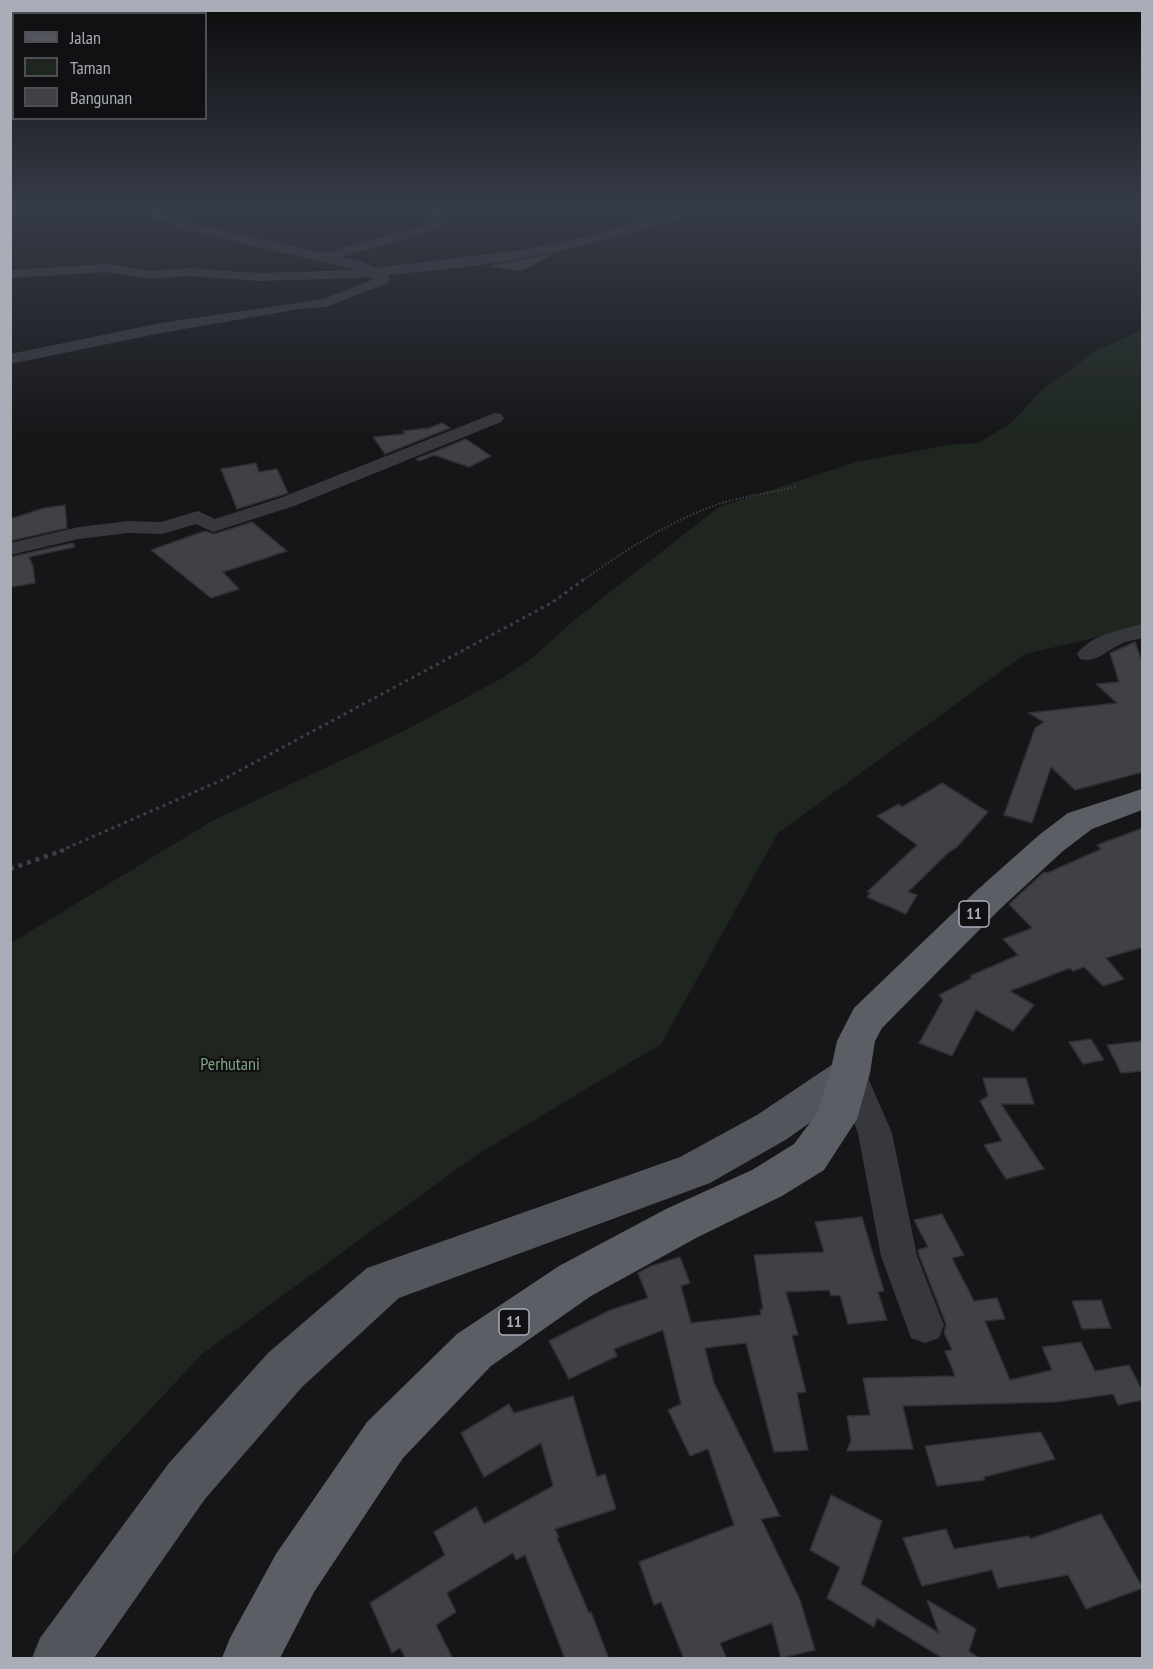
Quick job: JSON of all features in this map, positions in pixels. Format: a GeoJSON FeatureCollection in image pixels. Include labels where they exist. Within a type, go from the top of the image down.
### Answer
{"type":"FeatureCollection","features":[{"type":"Feature","properties":{"kind":"highway","name":"11"},"geometry":{"type":"LineString","coordinates":[[250,1659],[295,1573],[385,1440],[474,1350],[575,1281],[682,1223],[767,1183],[809,1157],[836,1119],[850,1073],[856,1041],[868,1018],[988,900],[1051,843],[1080,821],[1143,799]]}},
{"type":"Feature","properties":{"kind":"main road"},"geometry":{"type":"LineString","coordinates":[[60,1659],[187,1481],[285,1370],[383,1283],[695,1170],[772,1127],[850,1073]]}},
{"type":"Feature","properties":{"kind":"street"},"geometry":{"type":"LineString","coordinates":[[10,359],[161,328],[300,305],[326,303],[366,287]]}},
{"type":"Feature","properties":{"kind":"street"},"geometry":{"type":"LineString","coordinates":[[10,549],[79,533],[128,527],[162,528],[198,516],[213,526],[297,498],[495,418]]}},
{"type":"Feature","properties":{"kind":"street"},"geometry":{"type":"LineString","coordinates":[[1089,654],[1113,639],[1143,631]]}},
{"type":"Feature","properties":{"kind":"street"},"geometry":{"type":"LineString","coordinates":[[850,1073],[875,1133],[899,1256],[925,1325]]}},
{"type":"Feature","properties":{"kind":"path"},"geometry":{"type":"LineString","coordinates":[[10,869],[69,848],[222,780],[553,602],[608,562],[668,527],[719,504],[796,487]]}},
{"type":"Feature","properties":{"kind":"green space","name":"Perhutani"},"geometry":{"type":"Polygon","coordinates":[[[1142,330],[1142,627],[1025,654],[778,833],[661,1044],[475,1156],[202,1354],[11,1558],[11,943],[214,820],[406,730],[504,677],[532,658],[578,617],[719,507],[856,462],[948,445],[978,443],[1011,423],[1043,389],[1096,351],[1142,330]]]}},
{"type":"Feature","properties":{"kind":"building"},"geometry":{"type":"Polygon","coordinates":[[[442,423],[450,428],[385,454],[373,437],[405,434],[403,431],[429,428],[442,423]]]}},
{"type":"Feature","properties":{"kind":"building"},"geometry":{"type":"Polygon","coordinates":[[[466,439],[491,456],[469,467],[434,455],[419,461],[416,459],[466,439]]]}},
{"type":"Feature","properties":{"kind":"building"},"geometry":{"type":"Polygon","coordinates":[[[256,463],[259,472],[277,469],[288,493],[237,509],[221,469],[256,463]]]}},
{"type":"Feature","properties":{"kind":"building"},"geometry":{"type":"Polygon","coordinates":[[[65,505],[67,528],[10,541],[10,519],[44,508],[65,505]]]}},
{"type":"Feature","properties":{"kind":"building"},"geometry":{"type":"Polygon","coordinates":[[[252,522],[287,551],[223,572],[239,589],[211,598],[151,550],[205,531],[214,534],[252,522]]]}},
{"type":"Feature","properties":{"kind":"building"},"geometry":{"type":"Polygon","coordinates":[[[73,543],[75,547],[29,557],[33,566],[35,583],[11,587],[10,557],[73,543]]]}},
{"type":"Feature","properties":{"kind":"building"},"geometry":{"type":"Polygon","coordinates":[[[1135,642],[1143,664],[1143,772],[1075,790],[1051,767],[1032,823],[1004,815],[1035,728],[1044,722],[1028,713],[1117,703],[1096,684],[1119,682],[1110,653],[1135,642]]]}},
{"type":"Feature","properties":{"kind":"building"},"geometry":{"type":"Polygon","coordinates":[[[942,783],[988,812],[957,847],[908,892],[917,895],[906,914],[867,897],[870,893],[867,892],[917,845],[877,816],[899,804],[902,807],[942,783]]]}},
{"type":"Feature","properties":{"kind":"building"},"geometry":{"type":"Polygon","coordinates":[[[1143,828],[1143,947],[1106,958],[1124,979],[1103,986],[1084,967],[1073,971],[1070,968],[1010,991],[1034,1005],[1013,1031],[976,1010],[952,1056],[919,1043],[943,1000],[939,995],[972,978],[970,976],[1018,955],[1003,939],[1032,928],[1009,904],[1044,872],[1047,873],[1101,849],[1097,845],[1143,828]]]}},
{"type":"Feature","properties":{"kind":"building"},"geometry":{"type":"Polygon","coordinates":[[[1091,1039],[1104,1060],[1083,1064],[1069,1042],[1091,1039]]]}},
{"type":"Feature","properties":{"kind":"building"},"geometry":{"type":"Polygon","coordinates":[[[1143,1041],[1143,1071],[1121,1073],[1107,1045],[1143,1041]]]}},
{"type":"Feature","properties":{"kind":"building"},"geometry":{"type":"Polygon","coordinates":[[[983,1078],[1026,1078],[1034,1104],[1001,1104],[1044,1169],[1006,1179],[984,1145],[1002,1141],[980,1101],[988,1096],[983,1078]]]}},
{"type":"Feature","properties":{"kind":"building"},"geometry":{"type":"Polygon","coordinates":[[[942,1214],[964,1255],[952,1258],[974,1301],[997,1298],[1005,1319],[985,1321],[1010,1380],[1052,1370],[1042,1347],[1081,1342],[1095,1371],[1129,1365],[1143,1392],[1143,1400],[1118,1405],[1113,1394],[1056,1402],[903,1406],[913,1449],[847,1451],[851,1440],[847,1416],[870,1415],[863,1378],[955,1376],[945,1351],[952,1350],[944,1333],[946,1324],[919,1255],[918,1250],[928,1247],[914,1220],[942,1214]]]}},
{"type":"Feature","properties":{"kind":"building"},"geometry":{"type":"Polygon","coordinates":[[[862,1217],[884,1291],[878,1292],[887,1320],[848,1324],[840,1295],[831,1296],[829,1290],[786,1292],[798,1335],[792,1335],[806,1392],[797,1393],[808,1450],[774,1452],[746,1343],[705,1348],[714,1383],[780,1516],[761,1519],[800,1600],[815,1650],[781,1658],[772,1623],[720,1643],[727,1659],[684,1659],[661,1602],[654,1605],[639,1562],[734,1525],[708,1449],[690,1456],[668,1410],[681,1404],[663,1330],[614,1349],[617,1356],[569,1379],[549,1341],[610,1310],[648,1298],[638,1273],[651,1266],[680,1257],[690,1283],[681,1286],[691,1323],[761,1315],[760,1309],[763,1309],[754,1255],[824,1252],[815,1222],[862,1217]]]}},
{"type":"Feature","properties":{"kind":"building"},"geometry":{"type":"Polygon","coordinates":[[[1101,1300],[1111,1328],[1082,1329],[1072,1301],[1101,1300]]]}},
{"type":"Feature","properties":{"kind":"building"},"geometry":{"type":"Polygon","coordinates":[[[573,1396],[597,1477],[605,1474],[616,1509],[555,1529],[609,1659],[565,1659],[525,1555],[516,1560],[513,1553],[447,1593],[456,1612],[436,1625],[453,1659],[406,1659],[400,1648],[392,1653],[370,1603],[445,1555],[434,1532],[476,1507],[484,1524],[553,1486],[541,1443],[484,1477],[461,1433],[509,1404],[514,1413],[573,1396]]]}},
{"type":"Feature","properties":{"kind":"building"},"geometry":{"type":"Polygon","coordinates":[[[1041,1432],[1055,1459],[984,1477],[985,1480],[937,1486],[925,1446],[1041,1432]]]}},
{"type":"Feature","properties":{"kind":"building"},"geometry":{"type":"Polygon","coordinates":[[[831,1495],[882,1521],[861,1584],[939,1633],[927,1600],[976,1629],[969,1651],[981,1659],[944,1659],[877,1618],[874,1627],[827,1598],[840,1567],[810,1550],[831,1495]]]}},
{"type":"Feature","properties":{"kind":"building"},"geometry":{"type":"Polygon","coordinates":[[[1101,1514],[1143,1588],[1086,1609],[1068,1575],[998,1588],[992,1570],[922,1586],[903,1538],[946,1529],[954,1549],[1029,1536],[1030,1539],[1101,1514]]]}}]}
